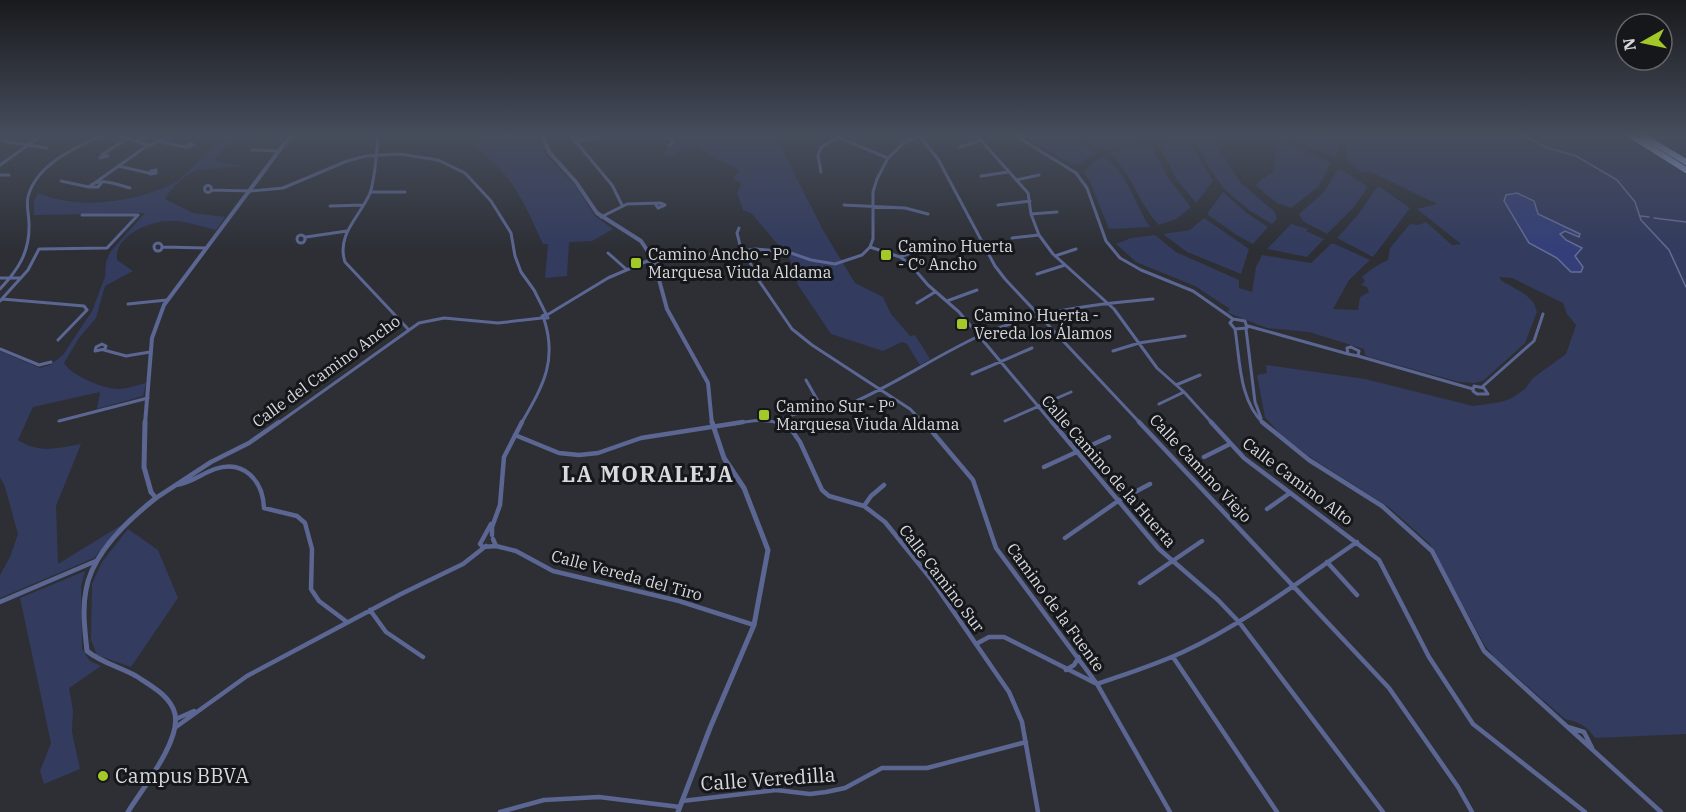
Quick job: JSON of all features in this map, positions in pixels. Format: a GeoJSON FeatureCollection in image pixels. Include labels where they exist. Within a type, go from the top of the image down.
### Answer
{"type":"FeatureCollection","features":[{"type":"Feature","properties":{"kind":"street"},"geometry":{"type":"LineString","coordinates":[[0,289],[12,278],[26,255],[30,237],[27,202],[32,186],[43,174]]}},
{"type":"Feature","properties":{"kind":"street"},"geometry":{"type":"LineString","coordinates":[[89,187],[107,174]]}},
{"type":"Feature","properties":{"kind":"street"},"geometry":{"type":"LineString","coordinates":[[128,812],[172,740],[176,719],[171,706],[152,686],[126,671],[94,658],[87,651],[86,591],[94,567],[132,519],[153,500],[144,467],[142,449],[152,338],[167,300],[263,174]]}},
{"type":"Feature","properties":{"kind":"street"},"geometry":{"type":"LineString","coordinates":[[211,190],[250,191],[283,188],[319,174]]}},
{"type":"Feature","properties":{"kind":"street"},"geometry":{"type":"LineString","coordinates":[[373,174],[370,192],[340,245],[341,253],[345,262],[408,329]]}},
{"type":"Feature","properties":{"kind":"street"},"geometry":{"type":"LineString","coordinates":[[466,174],[491,201],[507,226],[521,272],[534,290],[545,317],[550,343],[546,374],[502,463],[500,506],[475,555]]}},
{"type":"Feature","properties":{"kind":"street"},"geometry":{"type":"LineString","coordinates":[[569,174],[601,217],[640,241],[654,262],[667,309],[708,382],[712,426],[724,458],[744,488],[766,541],[767,558],[754,625],[710,728],[680,807]]}},
{"type":"Feature","properties":{"kind":"street"},"geometry":{"type":"LineString","coordinates":[[602,174],[612,185],[622,205]]}},
{"type":"Feature","properties":{"kind":"street"},"geometry":{"type":"LineString","coordinates":[[545,317],[601,280],[626,269],[654,262],[698,258],[743,249],[788,252],[811,261],[835,264],[862,255],[870,247],[874,229],[872,208],[880,174]]}},
{"type":"Feature","properties":{"kind":"street","name":"Calle Camino Viejo"},"geometry":{"type":"LineString","coordinates":[[947,174],[995,266],[1389,688],[1458,787],[1472,812]]}},
{"type":"Feature","properties":{"kind":"street"},"geometry":{"type":"LineString","coordinates":[[981,176],[995,174]]}},
{"type":"Feature","properties":{"kind":"street","name":"Calle Camino Alto"},"geometry":{"type":"LineString","coordinates":[[1010,174],[1028,193],[1031,214],[1039,235],[1055,256],[1107,302],[1151,361],[1185,392],[1230,444],[1261,472],[1378,560],[1428,657],[1473,724],[1585,812]]}},
{"type":"Feature","properties":{"kind":"street"},"geometry":{"type":"LineString","coordinates":[[1077,174],[1082,180],[1105,239],[1122,260],[1148,274],[1177,283],[1233,319],[1242,320],[1247,328],[1255,402],[1267,426]]}},
{"type":"Feature","properties":{"kind":"street"},"geometry":{"type":"LineString","coordinates":[[0,175],[9,175]]}},
{"type":"Feature","properties":{"kind":"street"},"geometry":{"type":"LineString","coordinates":[[1016,180],[1039,175]]}},
{"type":"Feature","properties":{"kind":"street"},"geometry":{"type":"LineString","coordinates":[[61,181],[89,187],[98,187],[102,182]]}},
{"type":"Feature","properties":{"kind":"street"},"geometry":{"type":"LineString","coordinates":[[96,182],[130,188]]}},
{"type":"Feature","properties":{"kind":"street"},"geometry":{"type":"LineString","coordinates":[[370,192],[405,192]]}},
{"type":"Feature","properties":{"kind":"street"},"geometry":{"type":"LineString","coordinates":[[998,204],[1030,201]]}},
{"type":"Feature","properties":{"kind":"street"},"geometry":{"type":"LineString","coordinates":[[601,217],[622,205],[637,203],[656,205]]}},
{"type":"Feature","properties":{"kind":"street"},"geometry":{"type":"LineString","coordinates":[[330,206],[363,205]]}},
{"type":"Feature","properties":{"kind":"street"},"geometry":{"type":"LineString","coordinates":[[844,205],[905,208],[928,214]]}},
{"type":"Feature","properties":{"kind":"street"},"geometry":{"type":"LineString","coordinates":[[1031,214],[1057,212]]}},
{"type":"Feature","properties":{"kind":"street"},"geometry":{"type":"LineString","coordinates":[[1,300],[22,278],[35,260],[39,249],[107,248],[138,215],[81,215]]}},
{"type":"Feature","properties":{"kind":"street","name":"Camino de la Fuente"},"geometry":{"type":"LineString","coordinates":[[739,228],[737,233],[755,274],[792,329],[878,390],[910,409],[930,428],[973,480],[996,548],[1024,589],[1079,657],[1097,684],[1170,812]]}},
{"type":"Feature","properties":{"kind":"street"},"geometry":{"type":"LineString","coordinates":[[306,237],[347,231]]}},
{"type":"Feature","properties":{"kind":"street"},"geometry":{"type":"LineString","coordinates":[[1012,238],[1039,235]]}},
{"type":"Feature","properties":{"kind":"street"},"geometry":{"type":"LineString","coordinates":[[900,257],[924,248],[951,246]]}},
{"type":"Feature","properties":{"kind":"street","name":"Calle Camino de la Huerta"},"geometry":{"type":"LineString","coordinates":[[870,247],[900,257],[910,264],[935,292],[947,301],[1159,549],[1218,600],[1239,622],[1383,812]]}},
{"type":"Feature","properties":{"kind":"street"},"geometry":{"type":"LineString","coordinates":[[163,248],[206,248]]}},
{"type":"Feature","properties":{"kind":"street"},"geometry":{"type":"LineString","coordinates":[[1055,256],[1076,249]]}},
{"type":"Feature","properties":{"kind":"street"},"geometry":{"type":"LineString","coordinates":[[608,253],[626,269]]}},
{"type":"Feature","properties":{"kind":"street"},"geometry":{"type":"LineString","coordinates":[[1037,274],[1065,265]]}},
{"type":"Feature","properties":{"kind":"street"},"geometry":{"type":"LineString","coordinates":[[0,278],[22,278]]}},
{"type":"Feature","properties":{"kind":"street"},"geometry":{"type":"LineString","coordinates":[[947,301],[977,290]]}},
{"type":"Feature","properties":{"kind":"street"},"geometry":{"type":"LineString","coordinates":[[917,303],[935,292]]}},
{"type":"Feature","properties":{"kind":"street"},"geometry":{"type":"LineString","coordinates":[[515,435],[559,453],[579,455],[598,453],[641,438],[765,419],[779,421],[790,415],[849,404],[979,336],[1041,316],[1107,302],[1153,299]]}},
{"type":"Feature","properties":{"kind":"street"},"geometry":{"type":"LineString","coordinates":[[1,300],[84,306],[87,310],[58,340]]}},
{"type":"Feature","properties":{"kind":"street"},"geometry":{"type":"LineString","coordinates":[[128,304],[167,300]]}},
{"type":"Feature","properties":{"kind":"street"},"geometry":{"type":"LineString","coordinates":[[1482,387],[1534,341],[1543,314]]}},
{"type":"Feature","properties":{"kind":"street","name":"Calle del Camino Ancho"},"geometry":{"type":"LineString","coordinates":[[153,500],[211,462],[249,443],[419,323],[438,318],[491,323],[545,317]]}},
{"type":"Feature","properties":{"kind":"street"},"geometry":{"type":"LineString","coordinates":[[1233,319],[1231,325],[1235,329],[1248,400],[1267,426],[1309,460],[1382,506],[1432,551],[1484,651],[1568,727],[1578,727],[1586,732],[1591,740],[1592,749],[1661,812]]}},
{"type":"Feature","properties":{"kind":"street"},"geometry":{"type":"LineString","coordinates":[[1235,329],[1247,328],[1359,355],[1473,389],[1477,394],[1486,395],[1488,391],[1476,386],[1473,389]]}},
{"type":"Feature","properties":{"kind":"street"},"geometry":{"type":"LineString","coordinates":[[1113,351],[1139,343],[1185,336]]}},
{"type":"Feature","properties":{"kind":"street"},"geometry":{"type":"LineString","coordinates":[[972,374],[1032,348]]}},
{"type":"Feature","properties":{"kind":"street"},"geometry":{"type":"LineString","coordinates":[[1347,348],[1348,354]]}},
{"type":"Feature","properties":{"kind":"street"},"geometry":{"type":"LineString","coordinates":[[1335,350],[1355,348],[1359,355]]}},
{"type":"Feature","properties":{"kind":"street"},"geometry":{"type":"LineString","coordinates":[[0,349],[39,365],[51,362]]}},
{"type":"Feature","properties":{"kind":"street"},"geometry":{"type":"LineString","coordinates":[[104,350],[126,356],[150,352]]}},
{"type":"Feature","properties":{"kind":"street"},"geometry":{"type":"LineString","coordinates":[[1176,385],[1200,375]]}},
{"type":"Feature","properties":{"kind":"street"},"geometry":{"type":"LineString","coordinates":[[806,380],[823,410]]}},
{"type":"Feature","properties":{"kind":"street"},"geometry":{"type":"LineString","coordinates":[[1005,421],[1071,392]]}},
{"type":"Feature","properties":{"kind":"street"},"geometry":{"type":"LineString","coordinates":[[1159,404],[1185,392]]}},
{"type":"Feature","properties":{"kind":"street"},"geometry":{"type":"LineString","coordinates":[[59,421],[148,398]]}},
{"type":"Feature","properties":{"kind":"street","name":"Calle Camino Sur"},"geometry":{"type":"LineString","coordinates":[[779,421],[796,434],[818,485],[825,494],[864,506],[880,517],[910,552],[976,644],[1016,706],[1026,742],[1038,812]]}},
{"type":"Feature","properties":{"kind":"street"},"geometry":{"type":"LineString","coordinates":[[1044,467],[1108,437]]}},
{"type":"Feature","properties":{"kind":"street"},"geometry":{"type":"LineString","coordinates":[[1204,457],[1230,444]]}},
{"type":"Feature","properties":{"kind":"street"},"geometry":{"type":"LineString","coordinates":[[175,485],[185,485],[225,466],[244,469],[254,475],[261,486],[264,508],[297,516],[305,523],[312,549],[311,589],[319,601],[347,622]]}},
{"type":"Feature","properties":{"kind":"street"},"geometry":{"type":"LineString","coordinates":[[1065,538],[1118,501],[1150,484]]}},
{"type":"Feature","properties":{"kind":"street"},"geometry":{"type":"LineString","coordinates":[[864,506],[871,496],[884,485]]}},
{"type":"Feature","properties":{"kind":"street"},"geometry":{"type":"LineString","coordinates":[[1267,508],[1290,493]]}},
{"type":"Feature","properties":{"kind":"street"},"geometry":{"type":"LineString","coordinates":[[176,727],[202,706],[247,676],[370,610],[463,564],[487,546],[492,537],[494,521]]}},
{"type":"Feature","properties":{"kind":"street"},"geometry":{"type":"LineString","coordinates":[[484,536],[492,537]]}},
{"type":"Feature","properties":{"kind":"street"},"geometry":{"type":"LineString","coordinates":[[492,537],[496,546]]}},
{"type":"Feature","properties":{"kind":"street"},"geometry":{"type":"LineString","coordinates":[[1140,583],[1202,541]]}},
{"type":"Feature","properties":{"kind":"street"},"geometry":{"type":"LineString","coordinates":[[976,644],[989,637],[1004,637],[1097,684],[1173,657],[1239,622],[1357,542]]}},
{"type":"Feature","properties":{"kind":"street","name":"Calle Vereda del Tiro"},"geometry":{"type":"LineString","coordinates":[[480,544],[516,551],[553,571],[679,601],[754,625]]}},
{"type":"Feature","properties":{"kind":"street"},"geometry":{"type":"LineString","coordinates":[[0,602],[99,561]]}},
{"type":"Feature","properties":{"kind":"street"},"geometry":{"type":"LineString","coordinates":[[1327,562],[1357,595]]}},
{"type":"Feature","properties":{"kind":"street"},"geometry":{"type":"LineString","coordinates":[[80,568],[94,567]]}},
{"type":"Feature","properties":{"kind":"street"},"geometry":{"type":"LineString","coordinates":[[370,610],[375,623],[382,630],[423,657]]}},
{"type":"Feature","properties":{"kind":"street"},"geometry":{"type":"LineString","coordinates":[[1066,670],[1074,665],[1079,657]]}},
{"type":"Feature","properties":{"kind":"street"},"geometry":{"type":"LineString","coordinates":[[1173,657],[1277,812]]}},
{"type":"Feature","properties":{"kind":"street"},"geometry":{"type":"LineString","coordinates":[[176,719],[202,706]]}},
{"type":"Feature","properties":{"kind":"street","name":"Calle Veredilla"},"geometry":{"type":"LineString","coordinates":[[500,812],[544,800],[599,797],[680,807],[776,789],[810,794],[826,792],[845,788],[882,768],[892,766],[927,768],[1026,742]]}},
{"type":"Feature","properties":{"kind":"shaded area"},"geometry":{"type":"Polygon","coordinates":[[[185,174],[190,174],[179,182],[165,199],[193,213],[225,217],[216,230],[184,222],[164,221],[145,226],[128,236],[118,251],[117,260],[133,271],[105,286],[96,318],[79,338],[64,363],[73,372],[104,387],[121,389],[146,383],[143,396],[97,409],[100,392],[33,407],[18,440],[41,448],[81,444],[56,506],[58,564],[123,524],[94,558],[0,598],[0,575],[10,557],[18,534],[0,477],[0,351],[40,368],[50,365],[63,355],[92,311],[105,277],[106,262],[111,251],[145,213],[34,215],[34,201],[38,193],[72,202],[109,202],[145,194],[178,181],[185,174]]]}},
{"type":"Feature","properties":{"kind":"shaded area"},"geometry":{"type":"Polygon","coordinates":[[[504,174],[564,174],[576,186],[595,216],[613,229],[592,241],[569,242],[567,276],[545,278],[548,244],[543,244],[517,191],[504,174]]]}},
{"type":"Feature","properties":{"kind":"shaded area"},"geometry":{"type":"Polygon","coordinates":[[[736,174],[795,174],[823,230],[855,283],[883,297],[891,314],[910,336],[915,335],[930,359],[920,365],[907,344],[902,342],[883,351],[831,334],[798,285],[790,259],[752,214],[743,210],[737,193],[741,183],[733,179],[736,174]]]}},
{"type":"Feature","properties":{"kind":"shaded area"},"geometry":{"type":"Polygon","coordinates":[[[1085,174],[1121,174],[1150,227],[1109,229],[1085,174]]]}},
{"type":"Feature","properties":{"kind":"shaded area"},"geometry":{"type":"Polygon","coordinates":[[[1126,174],[1166,174],[1191,207],[1176,219],[1159,225],[1146,209],[1126,174]]]}},
{"type":"Feature","properties":{"kind":"shaded area"},"geometry":{"type":"Polygon","coordinates":[[[1174,174],[1209,174],[1213,181],[1196,203],[1174,174]]]}},
{"type":"Feature","properties":{"kind":"shaded area"},"geometry":{"type":"Polygon","coordinates":[[[1213,174],[1235,174],[1241,183],[1275,212],[1277,219],[1272,224],[1250,211],[1225,190],[1213,174]]]}},
{"type":"Feature","properties":{"kind":"shaded area"},"geometry":{"type":"Polygon","coordinates":[[[1269,174],[1325,174],[1318,187],[1291,208],[1277,203],[1255,185],[1269,174]]]}},
{"type":"Feature","properties":{"kind":"shaded area"},"geometry":{"type":"Polygon","coordinates":[[[1335,174],[1348,174],[1368,187],[1353,208],[1327,234],[1303,221],[1299,214],[1324,192],[1335,174]]]}},
{"type":"Feature","properties":{"kind":"shaded area"},"geometry":{"type":"Polygon","coordinates":[[[1375,174],[1686,174],[1686,734],[1595,738],[1582,725],[1565,719],[1494,657],[1484,644],[1430,544],[1390,508],[1307,455],[1280,434],[1265,417],[1257,375],[1267,373],[1266,365],[1365,379],[1473,406],[1512,398],[1525,389],[1533,378],[1566,354],[1576,325],[1567,314],[1563,303],[1512,278],[1499,277],[1525,294],[1534,303],[1537,312],[1525,343],[1483,381],[1459,382],[1369,357],[1365,355],[1364,349],[1309,332],[1267,328],[1231,314],[1227,312],[1230,309],[1195,286],[1136,262],[1116,244],[1131,238],[1155,235],[1176,252],[1239,280],[1239,288],[1252,292],[1256,267],[1262,255],[1311,263],[1331,244],[1335,244],[1370,260],[1349,280],[1333,309],[1358,310],[1360,297],[1369,292],[1367,287],[1361,285],[1365,281],[1362,277],[1388,260],[1390,248],[1410,224],[1419,225],[1426,222],[1452,245],[1461,244],[1417,209],[1437,204],[1375,174]]]}},
{"type":"Feature","properties":{"kind":"shaded area"},"geometry":{"type":"Polygon","coordinates":[[[1378,186],[1410,208],[1373,257],[1337,238],[1357,216],[1378,186]]]}},
{"type":"Feature","properties":{"kind":"shaded area"},"geometry":{"type":"Polygon","coordinates":[[[1223,192],[1248,214],[1268,227],[1253,244],[1207,214],[1223,192]]]}},
{"type":"Feature","properties":{"kind":"shaded area"},"geometry":{"type":"Polygon","coordinates":[[[1517,193],[1534,201],[1538,214],[1580,234],[1579,237],[1565,231],[1560,234],[1566,240],[1582,248],[1575,256],[1583,267],[1581,272],[1571,272],[1557,258],[1529,243],[1504,201],[1506,195],[1517,193]]]}},
{"type":"Feature","properties":{"kind":"shaded area"},"geometry":{"type":"Polygon","coordinates":[[[1204,218],[1249,249],[1241,274],[1187,252],[1163,234],[1190,230],[1204,218]]]}},
{"type":"Feature","properties":{"kind":"shaded area"},"geometry":{"type":"Polygon","coordinates":[[[1291,224],[1308,229],[1306,231],[1324,239],[1307,257],[1267,249],[1291,224]]]}},
{"type":"Feature","properties":{"kind":"shaded area"},"geometry":{"type":"Polygon","coordinates":[[[128,529],[158,550],[178,598],[131,667],[97,655],[91,640],[92,584],[102,562],[128,529]]]}},
{"type":"Feature","properties":{"kind":"shaded area"},"geometry":{"type":"Polygon","coordinates":[[[85,571],[81,587],[82,649],[90,661],[101,666],[69,688],[73,710],[72,732],[80,769],[44,784],[40,771],[51,743],[20,598],[85,571]]]}},
{"type":"Feature","properties":{"kind":"waterway"},"geometry":{"type":"LineString","coordinates":[[1607,174],[1617,180],[1635,202],[1641,220],[1669,250],[1686,287]]}},
{"type":"Feature","properties":{"kind":"waterway"},"geometry":{"type":"LineString","coordinates":[[1641,216],[1649,217]]}},
{"type":"Feature","properties":{"kind":"waterway"},"geometry":{"type":"LineString","coordinates":[[1654,218],[1686,222]]}},
{"type":"Feature","properties":{"kind":"place","name":"Camino Huerta - Cº Ancho"},"geometry":{"type":"Point","coordinates":[886,255]}},
{"type":"Feature","properties":{"kind":"place","name":"Camino Ancho - Pº Marquesa Viuda Aldama"},"geometry":{"type":"Point","coordinates":[636,263]}},
{"type":"Feature","properties":{"kind":"place","name":"Camino Huerta - Vereda los Álamos"},"geometry":{"type":"Point","coordinates":[962,324]}},
{"type":"Feature","properties":{"kind":"place","name":"Camino Sur - Pº Marquesa Viuda Aldama"},"geometry":{"type":"Point","coordinates":[764,415]}},
{"type":"Feature","properties":{"kind":"place","name":"Campus BBVA"},"geometry":{"type":"Point","coordinates":[103,776]}},
{"type":"Feature","properties":{"kind":"district","name":"LA MORALEJA"},"geometry":{"type":"Point","coordinates":[648,474]}}]}
